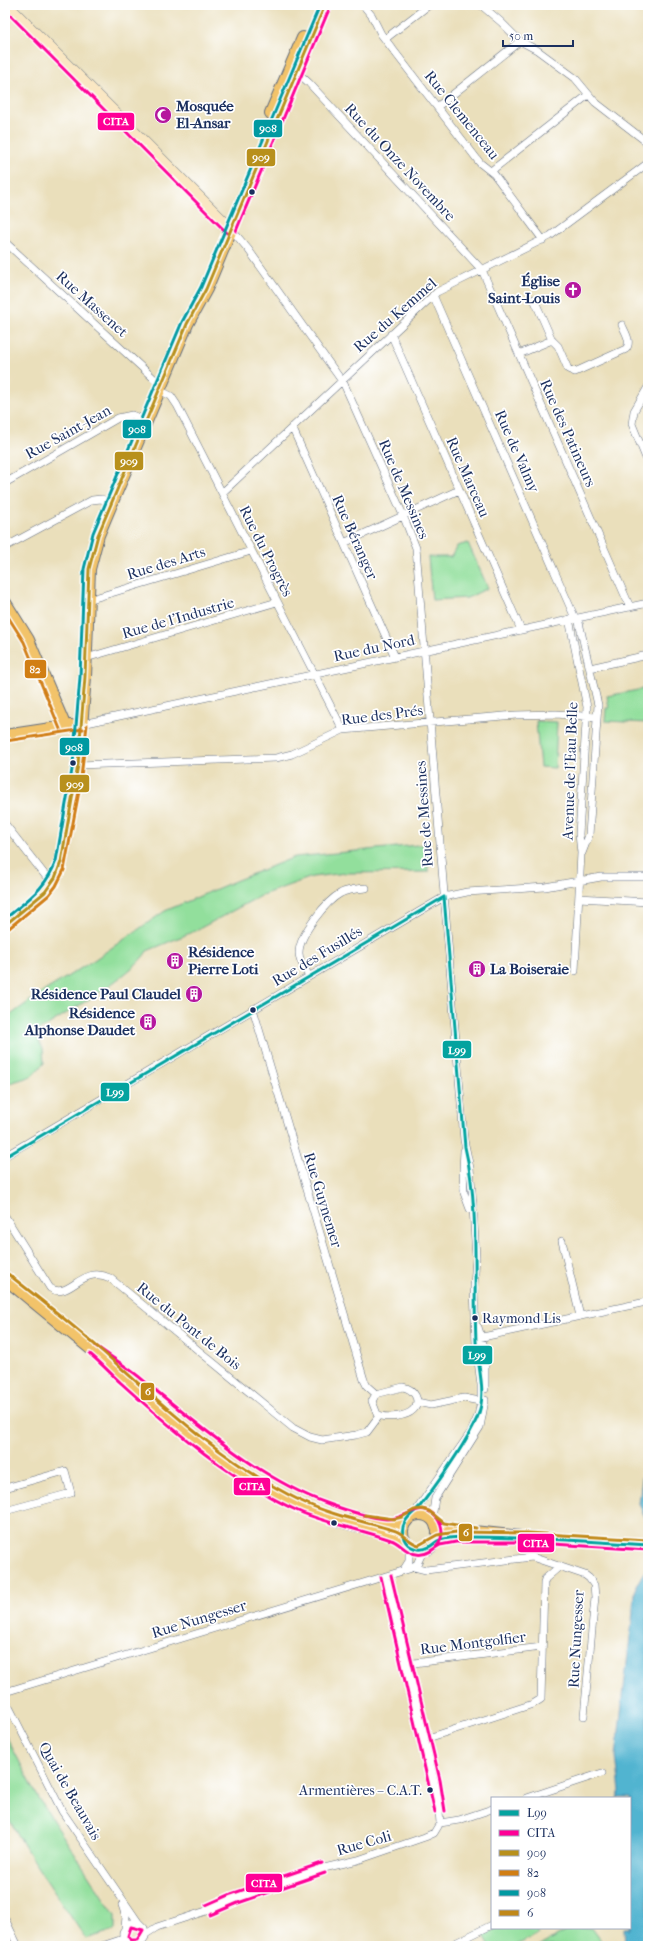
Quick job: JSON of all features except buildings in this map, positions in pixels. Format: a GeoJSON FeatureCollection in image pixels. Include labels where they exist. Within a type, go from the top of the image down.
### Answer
{"type":"FeatureCollection","features":[{"type":"Feature","properties":{"kind":"main road"},"geometry":{"type":"LineString","coordinates":[[5,925],[41,896],[52,884],[61,862],[78,765],[82,724],[88,600],[92,555],[112,502],[187,324],[206,290],[228,227],[316,5]]}},
{"type":"Feature","properties":{"kind":"main road"},"geometry":{"type":"LineString","coordinates":[[228,227],[325,5]]}},
{"type":"Feature","properties":{"kind":"main road"},"geometry":{"type":"LineString","coordinates":[[5,603],[28,640],[65,727]]}},
{"type":"Feature","properties":{"kind":"main road"},"geometry":{"type":"LineString","coordinates":[[5,736],[82,724]]}},
{"type":"Feature","properties":{"kind":"main road"},"geometry":{"type":"LineString","coordinates":[[5,1278],[99,1355],[123,1378],[176,1423],[224,1461],[253,1481],[309,1510],[340,1521],[397,1536],[416,1549],[424,1549],[435,1541],[456,1537],[521,1537]]}},
{"type":"Feature","properties":{"kind":"main road"},"geometry":{"type":"LineString","coordinates":[[99,1355],[137,1381],[230,1456],[275,1485],[310,1502],[353,1517],[385,1524],[396,1524],[422,1514],[434,1522],[454,1530],[521,1537],[648,1545]]}},
{"type":"Feature","properties":{"kind":"main road"},"geometry":{"type":"LineString","coordinates":[[407,1544],[402,1531],[410,1518]]}},
{"type":"Feature","properties":{"kind":"main road"},"geometry":{"type":"LineString","coordinates":[[434,1522],[437,1532],[435,1541]]}},
{"type":"Feature","properties":{"kind":"street"},"geometry":{"type":"LineString","coordinates":[[7,5],[228,227]]}},
{"type":"Feature","properties":{"kind":"street","name":"Rue Clemenceau"},"geometry":{"type":"LineString","coordinates":[[363,5],[372,16],[385,40],[480,163],[491,171],[543,240]]}},
{"type":"Feature","properties":{"kind":"street"},"geometry":{"type":"LineString","coordinates":[[385,40],[429,5]]}},
{"type":"Feature","properties":{"kind":"street"},"geometry":{"type":"LineString","coordinates":[[480,5],[501,22],[520,41],[537,50],[575,78],[588,95],[648,143]]}},
{"type":"Feature","properties":{"kind":"street"},"geometry":{"type":"LineString","coordinates":[[437,107],[520,41]]}},
{"type":"Feature","properties":{"kind":"street","name":"Rue du Onze Novembre"},"geometry":{"type":"LineString","coordinates":[[297,72],[310,83],[482,270]]}},
{"type":"Feature","properties":{"kind":"street"},"geometry":{"type":"LineString","coordinates":[[491,171],[588,95]]}},
{"type":"Feature","properties":{"kind":"street","name":"Rue du Kemmel"},"geometry":{"type":"LineString","coordinates":[[222,492],[433,295],[446,287],[543,240],[574,219],[648,163]]}},
{"type":"Feature","properties":{"kind":"street","name":"Rue de Messines"},"geometry":{"type":"LineString","coordinates":[[228,227],[248,249],[341,380],[403,515],[416,548],[465,1147],[470,1168],[476,1257],[474,1287],[483,1401]]}},
{"type":"Feature","properties":{"kind":"street","name":"Rue Massenet"},"geometry":{"type":"LineString","coordinates":[[5,242],[160,387]]}},
{"type":"Feature","properties":{"kind":"street","name":"Rue des Patineurs"},"geometry":{"type":"LineString","coordinates":[[482,270],[630,607]]}},
{"type":"Feature","properties":{"kind":"street","name":"Rue de Valmy"},"geometry":{"type":"LineString","coordinates":[[433,295],[574,618]]}},
{"type":"Feature","properties":{"kind":"street"},"geometry":{"type":"LineString","coordinates":[[534,299],[552,340],[558,346],[567,367],[575,372],[626,350],[628,341],[622,325]]}},
{"type":"Feature","properties":{"kind":"street","name":"Rue Marceau"},"geometry":{"type":"LineString","coordinates":[[391,334],[521,630]]}},
{"type":"Feature","properties":{"kind":"street"},"geometry":{"type":"LineString","coordinates":[[519,354],[552,340]]}},
{"type":"Feature","properties":{"kind":"street","name":"Rue du Progrès"},"geometry":{"type":"LineString","coordinates":[[160,387],[175,401],[314,675],[344,730]]}},
{"type":"Feature","properties":{"kind":"street"},"geometry":{"type":"LineString","coordinates":[[648,387],[634,411],[632,424],[648,463]]}},
{"type":"Feature","properties":{"kind":"street","name":"Rue Saint-Jean"},"geometry":{"type":"LineString","coordinates":[[5,483],[118,418],[132,415],[146,420]]}},
{"type":"Feature","properties":{"kind":"street","name":"Rue Béranger"},"geometry":{"type":"LineString","coordinates":[[292,427],[395,657]]}},
{"type":"Feature","properties":{"kind":"street"},"geometry":{"type":"LineString","coordinates":[[344,543],[459,490]]}},
{"type":"Feature","properties":{"kind":"street"},"geometry":{"type":"LineString","coordinates":[[5,547],[92,500],[101,499],[112,502]]}},
{"type":"Feature","properties":{"kind":"street","name":"Rue des Arts"},"geometry":{"type":"LineString","coordinates":[[88,600],[251,551]]}},
{"type":"Feature","properties":{"kind":"street","name":"Rue de l'Industrie"},"geometry":{"type":"LineString","coordinates":[[86,658],[277,602]]}},
{"type":"Feature","properties":{"kind":"street","name":"Rue du Nord"},"geometry":{"type":"LineString","coordinates":[[82,724],[648,603]]}},
{"type":"Feature","properties":{"kind":"street","name":"Avenue de l'Eau Belle"},"geometry":{"type":"LineString","coordinates":[[574,618],[590,668],[598,705],[589,835],[582,854]]}},
{"type":"Feature","properties":{"kind":"street","name":"Avenue de l'Eau Belle"},"geometry":{"type":"LineString","coordinates":[[574,618],[586,699],[587,716],[579,834],[582,854],[574,970]]}},
{"type":"Feature","properties":{"kind":"street"},"geometry":{"type":"LineString","coordinates":[[590,668],[648,655]]}},
{"type":"Feature","properties":{"kind":"street","name":"Rue des Prés"},"geometry":{"type":"LineString","coordinates":[[78,765],[282,757],[344,730],[516,715],[598,717]]}},
{"type":"Feature","properties":{"kind":"street"},"geometry":{"type":"LineString","coordinates":[[5,824],[52,884]]}},
{"type":"Feature","properties":{"kind":"street","name":"Rue des Fusillés"},"geometry":{"type":"LineString","coordinates":[[6,1156],[444,897],[467,892],[545,887],[610,876],[648,877]]}},
{"type":"Feature","properties":{"kind":"street"},"geometry":{"type":"LineString","coordinates":[[309,976],[299,954],[301,942],[308,930],[330,902],[338,895],[351,890],[366,888]]}},
{"type":"Feature","properties":{"kind":"street"},"geometry":{"type":"LineString","coordinates":[[579,898],[648,902]]}},
{"type":"Feature","properties":{"kind":"street","name":"Rue Guynemer"},"geometry":{"type":"LineString","coordinates":[[253,1009],[364,1380],[367,1386],[376,1394]]}},
{"type":"Feature","properties":{"kind":"street","name":"Rue du Pont de Bois"},"geometry":{"type":"LineString","coordinates":[[5,1216],[50,1288],[57,1291],[63,1291],[89,1275],[98,1274],[110,1278],[293,1428],[304,1435],[322,1440],[360,1435],[370,1429],[379,1416]]}},
{"type":"Feature","properties":{"kind":"street"},"geometry":{"type":"LineString","coordinates":[[562,1241],[580,1316]]}},
{"type":"Feature","properties":{"kind":"street"},"geometry":{"type":"LineString","coordinates":[[479,1337],[646,1302]]}},
{"type":"Feature","properties":{"kind":"street"},"geometry":{"type":"LineString","coordinates":[[406,1388],[414,1392],[417,1402],[414,1409],[408,1413],[389,1417],[379,1416],[375,1412],[373,1404],[376,1394],[380,1391],[406,1388]]}},
{"type":"Feature","properties":{"kind":"street"},"geometry":{"type":"LineString","coordinates":[[417,1402],[431,1405],[464,1398],[483,1401]]}},
{"type":"Feature","properties":{"kind":"street"},"geometry":{"type":"LineString","coordinates":[[410,1518],[470,1432],[483,1401]]}},
{"type":"Feature","properties":{"kind":"street"},"geometry":{"type":"LineString","coordinates":[[434,1522],[434,1498],[477,1433],[481,1424],[483,1401]]}},
{"type":"Feature","properties":{"kind":"street"},"geometry":{"type":"LineString","coordinates":[[5,1512],[71,1493],[65,1471],[9,1487]]}},
{"type":"Feature","properties":{"kind":"street"},"geometry":{"type":"LineString","coordinates":[[407,1544],[410,1566],[417,1564],[424,1549]]}},
{"type":"Feature","properties":{"kind":"street","name":"Rue Nungesser"},"geometry":{"type":"LineString","coordinates":[[5,1692],[386,1576],[410,1566],[429,1570],[529,1557],[560,1566],[589,1578],[595,1591],[584,1716]]}},
{"type":"Feature","properties":{"kind":"street"},"geometry":{"type":"LineString","coordinates":[[425,1739],[533,1704],[541,1699],[544,1583],[545,1579],[560,1566]]}},
{"type":"Feature","properties":{"kind":"street"},"geometry":{"type":"LineString","coordinates":[[386,1576],[425,1739],[438,1799],[440,1823],[459,1820],[491,1809]]}},
{"type":"Feature","properties":{"kind":"street","name":"Rue Montgolfier"},"geometry":{"type":"LineString","coordinates":[[406,1664],[542,1647]]}},
{"type":"Feature","properties":{"kind":"street","name":"Quai de Beauvais"},"geometry":{"type":"LineString","coordinates":[[5,1699],[62,1811],[117,1894],[140,1924]]}},
{"type":"Feature","properties":{"kind":"street"},"geometry":{"type":"LineString","coordinates":[[530,1797],[602,1773]]}},
{"type":"Feature","properties":{"kind":"street","name":"Rue Coli"},"geometry":{"type":"LineString","coordinates":[[146,1936],[153,1928],[324,1868],[358,1860],[425,1837],[434,1832],[440,1823]]}},
{"type":"Feature","properties":{"kind":"street","name":"Quai de Beauvais"},"geometry":{"type":"LineString","coordinates":[[117,1894],[126,1917],[124,1927]]}},
{"type":"Feature","properties":{"kind":"street"},"geometry":{"type":"LineString","coordinates":[[5,1919],[18,1946]]}},
{"type":"Feature","properties":{"kind":"street","name":"Rue Coli"},"geometry":{"type":"LineString","coordinates":[[140,1924],[172,1922]]}},
{"type":"Feature","properties":{"kind":"street"},"geometry":{"type":"LineString","coordinates":[[146,1936],[141,1944],[132,1946],[124,1939],[122,1932],[124,1927],[130,1923],[140,1924],[146,1936],[147,1946]]}},
{"type":"Feature","properties":{"kind":"street"},"geometry":{"type":"LineString","coordinates":[[449,1946],[491,1925]]}},
{"type":"Feature","properties":{"kind":"street"},"geometry":{"type":"LineString","coordinates":[[102,1946],[124,1939]]}},
{"type":"Feature","properties":{"kind":"green space"},"geometry":{"type":"Polygon","coordinates":[[[468,543],[488,588],[467,598],[432,600],[428,557],[451,557],[457,546],[468,543]]]}},
{"type":"Feature","properties":{"kind":"green space"},"geometry":{"type":"Polygon","coordinates":[[[648,688],[648,723],[605,721],[606,708],[609,708],[607,696],[648,688]]]}},
{"type":"Feature","properties":{"kind":"green space"},"geometry":{"type":"Polygon","coordinates":[[[536,721],[557,722],[555,768],[540,767],[536,721]]]}},
{"type":"Feature","properties":{"kind":"green space"},"geometry":{"type":"Polygon","coordinates":[[[428,844],[428,872],[346,873],[312,877],[262,895],[195,931],[147,951],[140,961],[113,983],[35,1033],[43,1049],[44,1063],[32,1076],[7,1084],[5,1083],[5,1019],[38,995],[94,960],[165,911],[295,857],[428,844]]]}},
{"type":"Feature","properties":{"kind":"green space"},"geometry":{"type":"Polygon","coordinates":[[[5,1734],[39,1799],[115,1916],[115,1930],[86,1939],[32,1859],[5,1812],[5,1734]]]}},
{"type":"Feature","properties":{"kind":"green space"},"geometry":{"type":"Polygon","coordinates":[[[495,1929],[536,1929],[538,1934],[515,1946],[490,1946],[484,1935],[495,1929]]]}},
{"type":"Feature","properties":{"kind":"green space"},"geometry":{"type":"Polygon","coordinates":[[[571,1929],[592,1929],[604,1946],[539,1946],[571,1929]]]}},
{"type":"Feature","properties":{"kind":"water"},"geometry":{"type":"Polygon","coordinates":[[[648,1430],[648,1524],[639,1504],[648,1430]]]}},
{"type":"Feature","properties":{"kind":"water"},"geometry":{"type":"Polygon","coordinates":[[[648,1565],[648,1946],[625,1946],[624,1929],[631,1929],[631,1797],[617,1797],[620,1791],[616,1756],[636,1586],[648,1565]]]}},
{"type":"Feature","properties":{"kind":"transit line","name":"908"},"geometry":{"type":"LineString","coordinates":[[5,919],[41,887],[52,871],[56,861],[73,764],[80,677],[84,569],[93,533],[182,322],[201,287],[320,5]]}},
{"type":"Feature","properties":{"kind":"transit line","name":"909"},"geometry":{"type":"LineString","coordinates":[[5,925],[45,892],[55,878],[61,862],[78,765],[85,677],[89,569],[98,535],[187,324],[206,289],[325,5]]}},
{"type":"Feature","properties":{"kind":"transit line","name":"CITA"},"geometry":{"type":"LineString","coordinates":[[236,231],[330,7]]}},
{"type":"Feature","properties":{"kind":"transit line","name":"CITA"},"geometry":{"type":"LineString","coordinates":[[5,10],[227,233]]}},
{"type":"Feature","properties":{"kind":"transit line","name":"82"},"geometry":{"type":"LineString","coordinates":[[5,612],[24,642],[60,729]]}},
{"type":"Feature","properties":{"kind":"transit line","name":"82"},"geometry":{"type":"LineString","coordinates":[[8,929],[49,895],[56,886],[64,870],[80,786],[87,725]]}},
{"type":"Feature","properties":{"kind":"transit line","name":"82"},"geometry":{"type":"LineString","coordinates":[[6,741],[83,729]]}},
{"type":"Feature","properties":{"kind":"transit line","name":"L99"},"geometry":{"type":"LineString","coordinates":[[444,897],[465,1147],[473,1195],[476,1341],[482,1399],[477,1418],[459,1451],[421,1505],[405,1522],[403,1526],[404,1539],[408,1545],[418,1549],[426,1548],[443,1539],[460,1537],[535,1538],[648,1545]]}},
{"type":"Feature","properties":{"kind":"transit line","name":"L99"},"geometry":{"type":"LineString","coordinates":[[5,1157],[444,897]]}},
{"type":"Feature","properties":{"kind":"transit line","name":"6"},"geometry":{"type":"LineString","coordinates":[[8,1274],[68,1321],[196,1433],[247,1470],[273,1486],[312,1506],[397,1531],[415,1544],[419,1545],[437,1535],[456,1532],[528,1533],[648,1540]]}},
{"type":"Feature","properties":{"kind":"transit line","name":"CITA"},"geometry":{"type":"LineString","coordinates":[[90,1354],[183,1437],[227,1470],[274,1499],[309,1516],[393,1541],[406,1550],[414,1553],[420,1554],[430,1551],[435,1548],[441,1539],[441,1525],[435,1516],[427,1511],[416,1510],[393,1519],[372,1517],[329,1504],[279,1481],[210,1434],[132,1372],[96,1346]]}},
{"type":"Feature","properties":{"kind":"transit line","name":"6"},"geometry":{"type":"LineString","coordinates":[[365,1515],[394,1519],[402,1517],[414,1510],[422,1509],[429,1511],[444,1523],[476,1528]]}},
{"type":"Feature","properties":{"kind":"transit line","name":"CITA"},"geometry":{"type":"LineString","coordinates":[[427,1553],[440,1545],[456,1542],[521,1542],[648,1550]]}},
{"type":"Feature","properties":{"kind":"transit line","name":"CITA"},"geometry":{"type":"LineString","coordinates":[[391,1575],[440,1780],[445,1811]]}},
{"type":"Feature","properties":{"kind":"transit line","name":"CITA"},"geometry":{"type":"LineString","coordinates":[[381,1577],[435,1812]]}},
{"type":"Feature","properties":{"kind":"transit line","name":"CITA"},"geometry":{"type":"LineString","coordinates":[[206,1905],[231,1894],[322,1863]]}},
{"type":"Feature","properties":{"kind":"transit line","name":"CITA"},"geometry":{"type":"LineString","coordinates":[[210,1915],[238,1903],[325,1873]]}},
{"type":"Feature","properties":{"kind":"transit line","name":"CITA"},"geometry":{"type":"LineString","coordinates":[[131,1927],[143,1930],[137,1940],[131,1940],[128,1936],[131,1927]]}},
{"type":"Feature","properties":{"kind":"place","name":"Mosquée El-Ansar"},"geometry":{"type":"Point","coordinates":[163,115]}},
{"type":"Feature","properties":{"kind":"place","name":"Église Saint-Louis"},"geometry":{"type":"Point","coordinates":[573,290]}},
{"type":"Feature","properties":{"kind":"place","name":"Résidence Pierre Loti"},"geometry":{"type":"Point","coordinates":[175,961]}},
{"type":"Feature","properties":{"kind":"place","name":"La Boiseraie"},"geometry":{"type":"Point","coordinates":[477,969]}},
{"type":"Feature","properties":{"kind":"place","name":"Résidence Paul Claudel"},"geometry":{"type":"Point","coordinates":[194,994]}},
{"type":"Feature","properties":{"kind":"place","name":"Résidence Alphonse Daudet"},"geometry":{"type":"Point","coordinates":[148,1022]}},
{"type":"Feature","properties":{"kind":"place","name":"Raymond Lis"},"geometry":{"type":"Point","coordinates":[475,1318]}},
{"type":"Feature","properties":{"kind":"place","name":"Armentières – C.A.T."},"geometry":{"type":"Point","coordinates":[430,1790]}}]}
